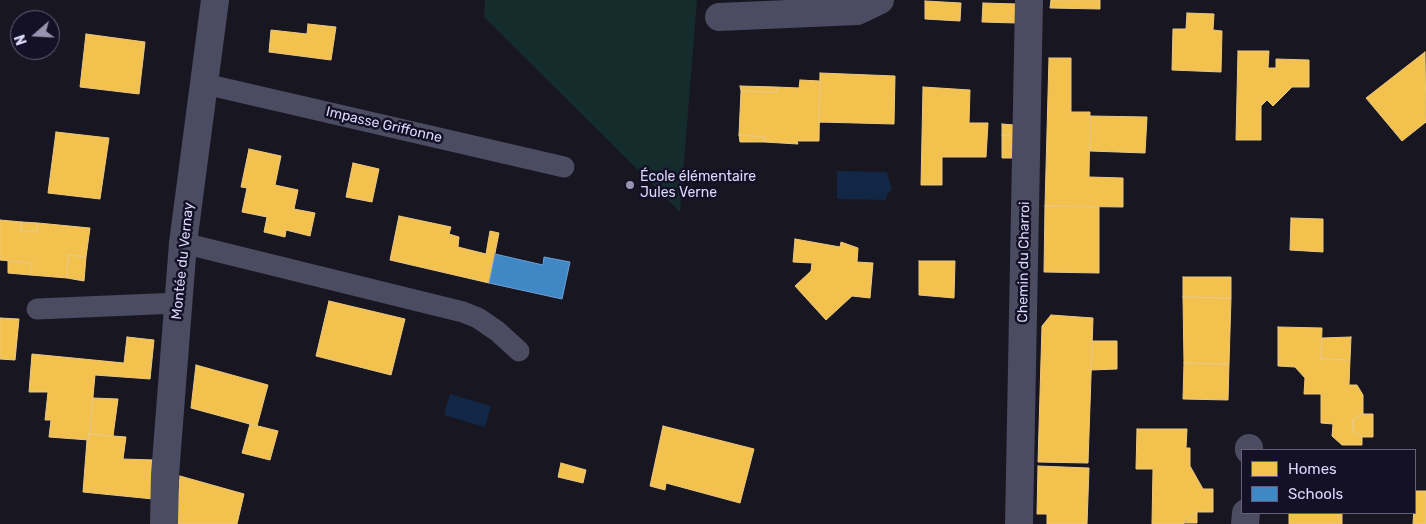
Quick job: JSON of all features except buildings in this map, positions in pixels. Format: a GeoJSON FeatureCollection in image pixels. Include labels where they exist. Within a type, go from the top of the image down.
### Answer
{"type":"FeatureCollection","features":[{"type":"Feature","properties":{"kind":"street","name":"Montée du Vernay"},"geometry":{"type":"LineString","coordinates":[[164,524],[165,474],[183,242],[215,0]]}},
{"type":"Feature","properties":{"kind":"street"},"geometry":{"type":"LineString","coordinates":[[719,17],[857,11],[880,0]]}},
{"type":"Feature","properties":{"kind":"street","name":"Chemin du Charroi"},"geometry":{"type":"LineString","coordinates":[[1019,524],[1029,0]]}},
{"type":"Feature","properties":{"kind":"lane","name":"Impasse Griffonne"},"geometry":{"type":"LineString","coordinates":[[205,84],[564,167]]}},
{"type":"Feature","properties":{"kind":"lane"},"geometry":{"type":"LineString","coordinates":[[183,242],[463,312],[478,318],[497,331],[519,351]]}},
{"type":"Feature","properties":{"kind":"lane"},"geometry":{"type":"LineString","coordinates":[[37,309],[178,303]]}},
{"type":"Feature","properties":{"kind":"green space"},"geometry":{"type":"Polygon","coordinates":[[[485,0],[697,0],[680,212],[484,17],[485,0]]]}},
{"type":"Feature","properties":{"kind":"water"},"geometry":{"type":"Polygon","coordinates":[[[837,171],[887,172],[892,190],[887,194],[886,200],[837,199],[837,171]]]}},
{"type":"Feature","properties":{"kind":"water"},"geometry":{"type":"Polygon","coordinates":[[[450,394],[491,406],[485,427],[444,415],[450,394]]]}},
{"type":"Feature","properties":{"kind":"place","name":"École élémentaire Jules Verne"},"geometry":{"type":"Point","coordinates":[630,185]}}]}
